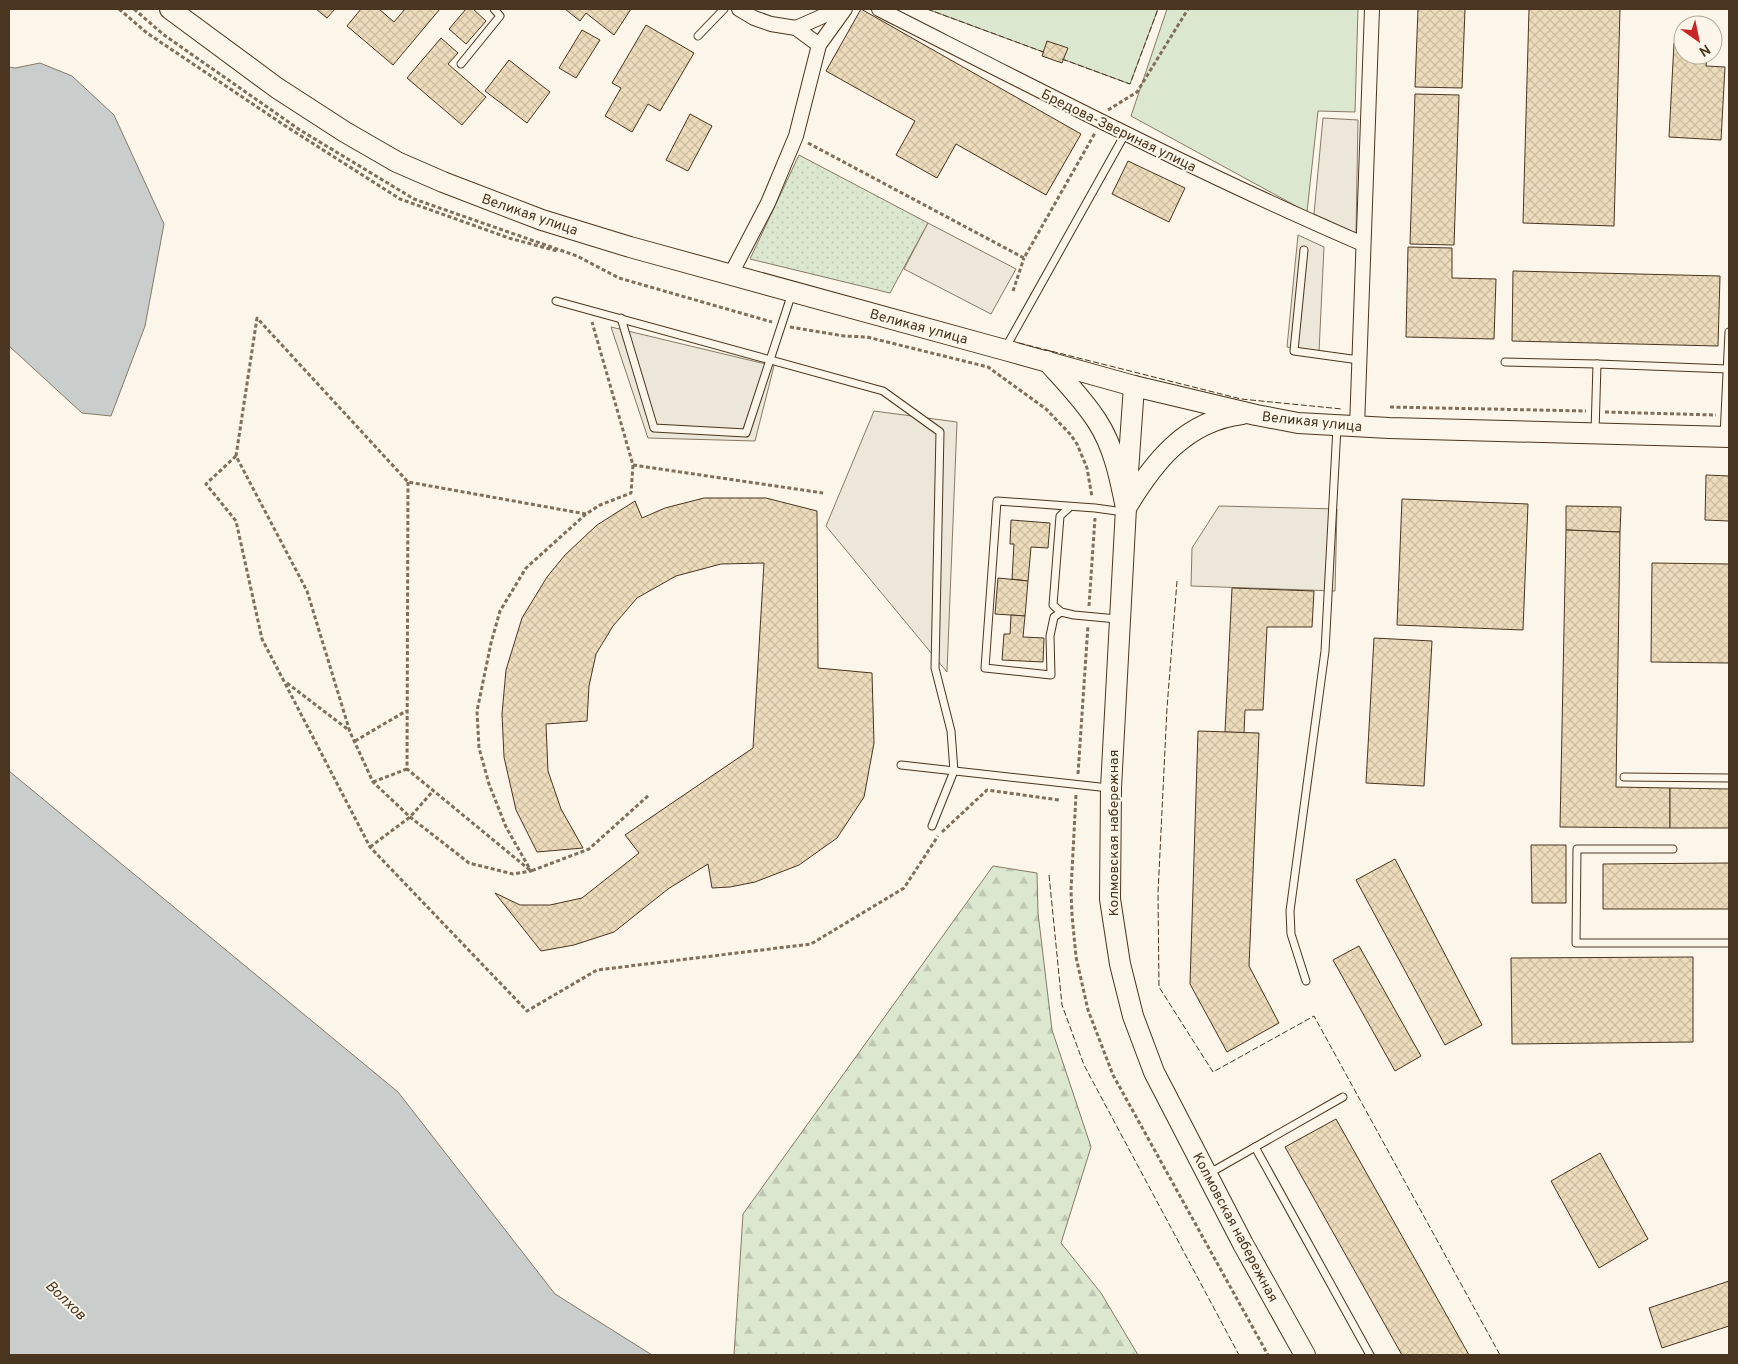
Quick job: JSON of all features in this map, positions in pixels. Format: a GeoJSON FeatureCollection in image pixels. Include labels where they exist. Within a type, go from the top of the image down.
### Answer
{"type":"FeatureCollection","features":[{"type":"Feature","properties":{"kind":"main road","name":"Великая улица"},"geometry":{"type":"LineString","coordinates":[[170,9],[277,88],[345,132],[398,162],[475,195],[542,220],[1134,386],[1298,423],[1357,427],[1727,437]]}},
{"type":"Feature","properties":{"kind":"main road"},"geometry":{"type":"LineString","coordinates":[[1047,361],[1088,409],[1105,436],[1120,477],[1126,510]]}},
{"type":"Feature","properties":{"kind":"main road"},"geometry":{"type":"LineString","coordinates":[[1126,510],[1134,386]]}},
{"type":"Feature","properties":{"kind":"main road"},"geometry":{"type":"LineString","coordinates":[[1126,510],[1144,478],[1158,461],[1196,428],[1228,416],[1256,415]]}},
{"type":"Feature","properties":{"kind":"main road","name":"Колмовская набережная"},"geometry":{"type":"LineString","coordinates":[[1126,510],[1111,788],[1110,899],[1116,948],[1127,996],[1139,1035],[1154,1072],[1305,1355]]}},
{"type":"Feature","properties":{"kind":"street"},"geometry":{"type":"LineString","coordinates":[[739,9],[754,18],[771,24],[796,28],[819,45]]}},
{"type":"Feature","properties":{"kind":"street"},"geometry":{"type":"LineString","coordinates":[[796,28],[838,9]]}},
{"type":"Feature","properties":{"kind":"street"},"geometry":{"type":"LineString","coordinates":[[731,274],[768,202],[796,136],[819,45],[845,9]]}},
{"type":"Feature","properties":{"kind":"street","name":"Бредова-Звериная улица"},"geometry":{"type":"LineString","coordinates":[[879,9],[1125,134],[1304,219],[1363,244]]}},
{"type":"Feature","properties":{"kind":"street"},"geometry":{"type":"LineString","coordinates":[[1357,427],[1372,9]]}},
{"type":"Feature","properties":{"kind":"lane"},"geometry":{"type":"LineString","coordinates":[[460,64],[500,16],[494,9]]}},
{"type":"Feature","properties":{"kind":"lane"},"geometry":{"type":"LineString","coordinates":[[698,36],[724,9]]}},
{"type":"Feature","properties":{"kind":"lane"},"geometry":{"type":"LineString","coordinates":[[1005,350],[1125,134]]}},
{"type":"Feature","properties":{"kind":"lane"},"geometry":{"type":"LineString","coordinates":[[1304,250],[1294,351],[1359,360]]}},
{"type":"Feature","properties":{"kind":"lane"},"geometry":{"type":"LineString","coordinates":[[620,318],[654,428],[746,433],[793,291]]}},
{"type":"Feature","properties":{"kind":"lane"},"geometry":{"type":"LineString","coordinates":[[556,301],[883,391],[940,432],[935,668],[951,731],[954,771],[932,826]]}},
{"type":"Feature","properties":{"kind":"lane"},"geometry":{"type":"LineString","coordinates":[[1727,437],[1725,415],[1729,332]]}},
{"type":"Feature","properties":{"kind":"lane"},"geometry":{"type":"LineString","coordinates":[[1505,362],[1728,368]]}},
{"type":"Feature","properties":{"kind":"lane"},"geometry":{"type":"LineString","coordinates":[[1595,433],[1598,364]]}},
{"type":"Feature","properties":{"kind":"lane"},"geometry":{"type":"LineString","coordinates":[[1306,981],[1291,934],[1290,911],[1325,651],[1338,426]]}},
{"type":"Feature","properties":{"kind":"lane"},"geometry":{"type":"LineString","coordinates":[[1061,612],[1054,618],[1050,636],[1051,675],[985,668],[997,501],[1126,510]]}},
{"type":"Feature","properties":{"kind":"lane"},"geometry":{"type":"LineString","coordinates":[[1070,507],[1060,516],[1053,605],[1061,612],[1074,615],[1120,620]]}},
{"type":"Feature","properties":{"kind":"lane"},"geometry":{"type":"LineString","coordinates":[[901,765],[1111,788]]}},
{"type":"Feature","properties":{"kind":"lane"},"geometry":{"type":"LineString","coordinates":[[1624,777],[1729,778]]}},
{"type":"Feature","properties":{"kind":"lane"},"geometry":{"type":"LineString","coordinates":[[1673,849],[1577,849],[1576,943],[1729,943]]}},
{"type":"Feature","properties":{"kind":"lane"},"geometry":{"type":"LineString","coordinates":[[1207,1174],[1343,1098]]}},
{"type":"Feature","properties":{"kind":"lane"},"geometry":{"type":"LineString","coordinates":[[1255,1147],[1370,1355]]}},
{"type":"Feature","properties":{"kind":"path"},"geometry":{"type":"LineString","coordinates":[[1013,291],[1024,258],[1107,110],[1137,92],[1188,9]]}},
{"type":"Feature","properties":{"kind":"path"},"geometry":{"type":"LineString","coordinates":[[796,136],[1024,258]]}},
{"type":"Feature","properties":{"kind":"path"},"geometry":{"type":"LineString","coordinates":[[531,871],[506,828],[489,784],[479,748],[477,711],[491,643],[500,611],[526,568],[586,514],[600,505],[631,493],[633,465],[588,310]]}},
{"type":"Feature","properties":{"kind":"path"},"geometry":{"type":"LineString","coordinates":[[586,514],[408,482],[257,318],[236,456],[307,591],[350,732],[374,782],[410,817],[469,863],[513,874],[531,871],[589,850],[649,795]]}},
{"type":"Feature","properties":{"kind":"path"},"geometry":{"type":"LineString","coordinates":[[1390,407],[1725,415]]}},
{"type":"Feature","properties":{"kind":"path"},"geometry":{"type":"LineString","coordinates":[[236,456],[206,484],[236,521],[262,639],[370,847],[527,1012],[597,970],[811,944],[904,888],[939,835],[987,790],[1059,800]]}},
{"type":"Feature","properties":{"kind":"path"},"geometry":{"type":"LineString","coordinates":[[633,465],[823,493]]}},
{"type":"Feature","properties":{"kind":"path"},"geometry":{"type":"LineString","coordinates":[[408,482],[407,769],[531,871]]}},
{"type":"Feature","properties":{"kind":"path"},"geometry":{"type":"LineString","coordinates":[[284,682],[350,732]]}},
{"type":"Feature","properties":{"kind":"path"},"geometry":{"type":"LineString","coordinates":[[355,741],[407,711]]}},
{"type":"Feature","properties":{"kind":"path"},"geometry":{"type":"LineString","coordinates":[[374,782],[407,769]]}},
{"type":"Feature","properties":{"kind":"path"},"geometry":{"type":"LineString","coordinates":[[370,847],[410,817],[433,791]]}},
{"type":"Feature","properties":{"kind":"green space"},"geometry":{"type":"Polygon","coordinates":[[[927,9],[1158,9],[1130,84],[927,9]]]}},
{"type":"Feature","properties":{"kind":"green space"},"geometry":{"type":"Polygon","coordinates":[[[1167,9],[1358,9],[1355,112],[1318,111],[1307,212],[1131,116],[1167,9]]]}},
{"type":"Feature","properties":{"kind":"green space"},"geometry":{"type":"Polygon","coordinates":[[[799,155],[928,223],[890,293],[750,259],[799,155]]]}},
{"type":"Feature","properties":{"kind":"green space"},"geometry":{"type":"Polygon","coordinates":[[[993,866],[1037,873],[1038,913],[1052,1030],[1091,1147],[1061,1243],[1101,1293],[1138,1355],[734,1355],[743,1214],[993,866]]]}},
{"type":"Feature","properties":{"kind":"shaded area"},"geometry":{"type":"Polygon","coordinates":[[[1323,118],[1358,120],[1356,233],[1314,214],[1323,118]]]}},
{"type":"Feature","properties":{"kind":"shaded area"},"geometry":{"type":"Polygon","coordinates":[[[928,223],[1016,269],[991,314],[904,269],[928,223]]]}},
{"type":"Feature","properties":{"kind":"shaded area"},"geometry":{"type":"Polygon","coordinates":[[[1298,235],[1324,247],[1319,352],[1287,347],[1298,235]]]}},
{"type":"Feature","properties":{"kind":"shaded area"},"geometry":{"type":"Polygon","coordinates":[[[611,327],[774,366],[755,441],[648,438],[611,327]]]}},
{"type":"Feature","properties":{"kind":"shaded area"},"geometry":{"type":"Polygon","coordinates":[[[874,411],[957,422],[947,672],[826,526],[874,411]]]}},
{"type":"Feature","properties":{"kind":"shaded area"},"geometry":{"type":"Polygon","coordinates":[[[1219,506],[1337,509],[1335,591],[1191,586],[1192,548],[1219,506]]]}},
{"type":"Feature","properties":{"kind":"water"},"geometry":{"type":"Polygon","coordinates":[[[40,63],[72,76],[114,115],[164,224],[145,326],[111,416],[82,413],[9,346],[9,67],[15,68],[40,63]]]}},
{"type":"Feature","properties":{"kind":"water","name":"Волхов"},"geometry":{"type":"Polygon","coordinates":[[[9,771],[398,1092],[555,1294],[652,1355],[9,1355],[9,771]]]}},
{"type":"Feature","properties":{"kind":"building"},"geometry":{"type":"Polygon","coordinates":[[[316,9],[335,9],[327,18],[316,9]]]}},
{"type":"Feature","properties":{"kind":"building"},"geometry":{"type":"Polygon","coordinates":[[[361,9],[379,9],[394,22],[405,9],[440,9],[393,65],[347,26],[361,9]]]}},
{"type":"Feature","properties":{"kind":"building"},"geometry":{"type":"Polygon","coordinates":[[[466,9],[473,9],[486,21],[466,44],[449,29],[466,9]]]}},
{"type":"Feature","properties":{"kind":"building"},"geometry":{"type":"Polygon","coordinates":[[[565,9],[631,9],[614,35],[586,13],[580,21],[565,9]]]}},
{"type":"Feature","properties":{"kind":"building"},"geometry":{"type":"Polygon","coordinates":[[[861,9],[1081,134],[1046,195],[956,144],[937,178],[896,155],[915,121],[826,71],[861,9]]]}},
{"type":"Feature","properties":{"kind":"building"},"geometry":{"type":"Polygon","coordinates":[[[1418,9],[1465,9],[1462,88],[1415,87],[1418,9]]]}},
{"type":"Feature","properties":{"kind":"building"},"geometry":{"type":"Polygon","coordinates":[[[1529,9],[1620,9],[1614,226],[1523,223],[1529,9]]]}},
{"type":"Feature","properties":{"kind":"building"},"geometry":{"type":"Polygon","coordinates":[[[646,25],[694,53],[660,111],[648,104],[632,132],[605,116],[621,88],[612,83],[646,25]]]}},
{"type":"Feature","properties":{"kind":"building"},"geometry":{"type":"Polygon","coordinates":[[[582,30],[600,40],[576,78],[559,68],[582,30]]]}},
{"type":"Feature","properties":{"kind":"building"},"geometry":{"type":"Polygon","coordinates":[[[441,38],[458,53],[448,64],[486,97],[462,125],[407,78],[441,38]]]}},
{"type":"Feature","properties":{"kind":"building"},"geometry":{"type":"Polygon","coordinates":[[[1047,41],[1068,48],[1062,63],[1042,56],[1047,41]]]}},
{"type":"Feature","properties":{"kind":"building"},"geometry":{"type":"Polygon","coordinates":[[[509,60],[550,92],[527,123],[485,91],[509,60]]]}},
{"type":"Feature","properties":{"kind":"building"},"geometry":{"type":"Polygon","coordinates":[[[1673,62],[1673,65],[1725,67],[1721,140],[1669,137],[1673,62]]]}},
{"type":"Feature","properties":{"kind":"building"},"geometry":{"type":"Polygon","coordinates":[[[1415,94],[1459,95],[1454,245],[1410,244],[1415,94]]]}},
{"type":"Feature","properties":{"kind":"building"},"geometry":{"type":"Polygon","coordinates":[[[690,114],[712,126],[688,171],[666,160],[690,114]]]}},
{"type":"Feature","properties":{"kind":"building"},"geometry":{"type":"Polygon","coordinates":[[[1128,161],[1185,188],[1169,222],[1112,194],[1128,161]]]}},
{"type":"Feature","properties":{"kind":"building"},"geometry":{"type":"Polygon","coordinates":[[[1408,247],[1452,248],[1452,278],[1496,279],[1494,339],[1406,337],[1408,247]]]}},
{"type":"Feature","properties":{"kind":"building"},"geometry":{"type":"Polygon","coordinates":[[[1513,271],[1720,276],[1718,346],[1512,341],[1513,271]]]}},
{"type":"Feature","properties":{"kind":"building"},"geometry":{"type":"Polygon","coordinates":[[[1706,475],[1729,476],[1729,521],[1705,520],[1706,475]]]}},
{"type":"Feature","properties":{"kind":"building"},"geometry":{"type":"Polygon","coordinates":[[[704,498],[766,498],[817,511],[818,668],[872,673],[874,743],[864,797],[837,838],[799,865],[755,882],[712,888],[708,864],[668,889],[614,932],[574,945],[541,951],[495,893],[520,905],[550,905],[582,898],[639,853],[625,835],[753,748],[764,563],[721,564],[676,576],[637,598],[613,626],[596,654],[589,686],[587,721],[546,724],[548,771],[561,809],[583,848],[537,852],[516,810],[504,757],[502,714],[506,670],[522,618],[547,577],[565,555],[597,525],[635,501],[642,518],[665,508],[704,498]]]}},
{"type":"Feature","properties":{"kind":"building"},"geometry":{"type":"Polygon","coordinates":[[[1402,499],[1528,504],[1523,630],[1397,625],[1402,499]]]}},
{"type":"Feature","properties":{"kind":"building"},"geometry":{"type":"Polygon","coordinates":[[[1566,506],[1621,507],[1620,532],[1566,530],[1566,506]]]}},
{"type":"Feature","properties":{"kind":"building"},"geometry":{"type":"Polygon","coordinates":[[[1011,520],[1050,523],[1048,548],[1031,547],[1028,581],[1012,579],[1014,544],[1010,544],[1011,520]]]}},
{"type":"Feature","properties":{"kind":"building"},"geometry":{"type":"Polygon","coordinates":[[[1566,530],[1620,532],[1616,787],[1670,788],[1670,828],[1560,827],[1566,530]]]}},
{"type":"Feature","properties":{"kind":"building"},"geometry":{"type":"Polygon","coordinates":[[[1652,563],[1729,564],[1729,663],[1651,662],[1652,563]]]}},
{"type":"Feature","properties":{"kind":"building"},"geometry":{"type":"Polygon","coordinates":[[[998,578],[1028,581],[1025,616],[995,614],[998,578]]]}},
{"type":"Feature","properties":{"kind":"building"},"geometry":{"type":"Polygon","coordinates":[[[1232,588],[1314,591],[1312,627],[1267,627],[1263,710],[1245,710],[1244,733],[1225,732],[1232,588]]]}},
{"type":"Feature","properties":{"kind":"building"},"geometry":{"type":"Polygon","coordinates":[[[1011,615],[1025,616],[1023,637],[1044,638],[1043,662],[1002,660],[1004,634],[1010,634],[1011,615]]]}},
{"type":"Feature","properties":{"kind":"building"},"geometry":{"type":"Polygon","coordinates":[[[1374,638],[1432,641],[1424,786],[1366,783],[1374,638]]]}},
{"type":"Feature","properties":{"kind":"building"},"geometry":{"type":"Polygon","coordinates":[[[1198,731],[1259,733],[1249,966],[1279,1023],[1227,1052],[1190,984],[1198,731]]]}},
{"type":"Feature","properties":{"kind":"building"},"geometry":{"type":"Polygon","coordinates":[[[1670,788],[1729,789],[1729,828],[1670,828],[1670,788]]]}},
{"type":"Feature","properties":{"kind":"building"},"geometry":{"type":"Polygon","coordinates":[[[1531,845],[1566,845],[1566,903],[1532,903],[1531,845]]]}},
{"type":"Feature","properties":{"kind":"building"},"geometry":{"type":"Polygon","coordinates":[[[1395,859],[1482,1025],[1445,1045],[1356,880],[1395,859]]]}},
{"type":"Feature","properties":{"kind":"building"},"geometry":{"type":"Polygon","coordinates":[[[1729,863],[1729,909],[1603,909],[1603,864],[1729,863]]]}},
{"type":"Feature","properties":{"kind":"building"},"geometry":{"type":"Polygon","coordinates":[[[1359,946],[1421,1056],[1395,1071],[1333,960],[1359,946]]]}},
{"type":"Feature","properties":{"kind":"building"},"geometry":{"type":"Polygon","coordinates":[[[1693,957],[1693,1042],[1512,1044],[1511,958],[1693,957]]]}},
{"type":"Feature","properties":{"kind":"building"},"geometry":{"type":"Polygon","coordinates":[[[1336,1119],[1469,1355],[1402,1355],[1285,1147],[1336,1119]]]}},
{"type":"Feature","properties":{"kind":"building"},"geometry":{"type":"Polygon","coordinates":[[[1600,1153],[1648,1239],[1599,1268],[1551,1181],[1600,1153]]]}},
{"type":"Feature","properties":{"kind":"building"},"geometry":{"type":"Polygon","coordinates":[[[1729,1281],[1729,1326],[1662,1348],[1649,1308],[1729,1281]]]}},
{"type":"Feature","properties":{"kind":"fence"},"geometry":{"type":"LineString","coordinates":[[927,9],[1046,53]]}},
{"type":"Feature","properties":{"kind":"fence"},"geometry":{"type":"LineString","coordinates":[[1062,59],[1130,84],[1158,9]]}},
{"type":"Feature","properties":{"kind":"fence"},"geometry":{"type":"LineString","coordinates":[[1019,343],[1241,399],[1342,409]]}},
{"type":"Feature","properties":{"kind":"fence"},"geometry":{"type":"LineString","coordinates":[[1177,581],[1167,708],[1158,893],[1159,987],[1213,1072],[1314,1016],[1500,1355]]}},
{"type":"Feature","properties":{"kind":"fence"},"geometry":{"type":"LineString","coordinates":[[1049,875],[1062,1005],[1084,1065],[1239,1355]]}}]}
